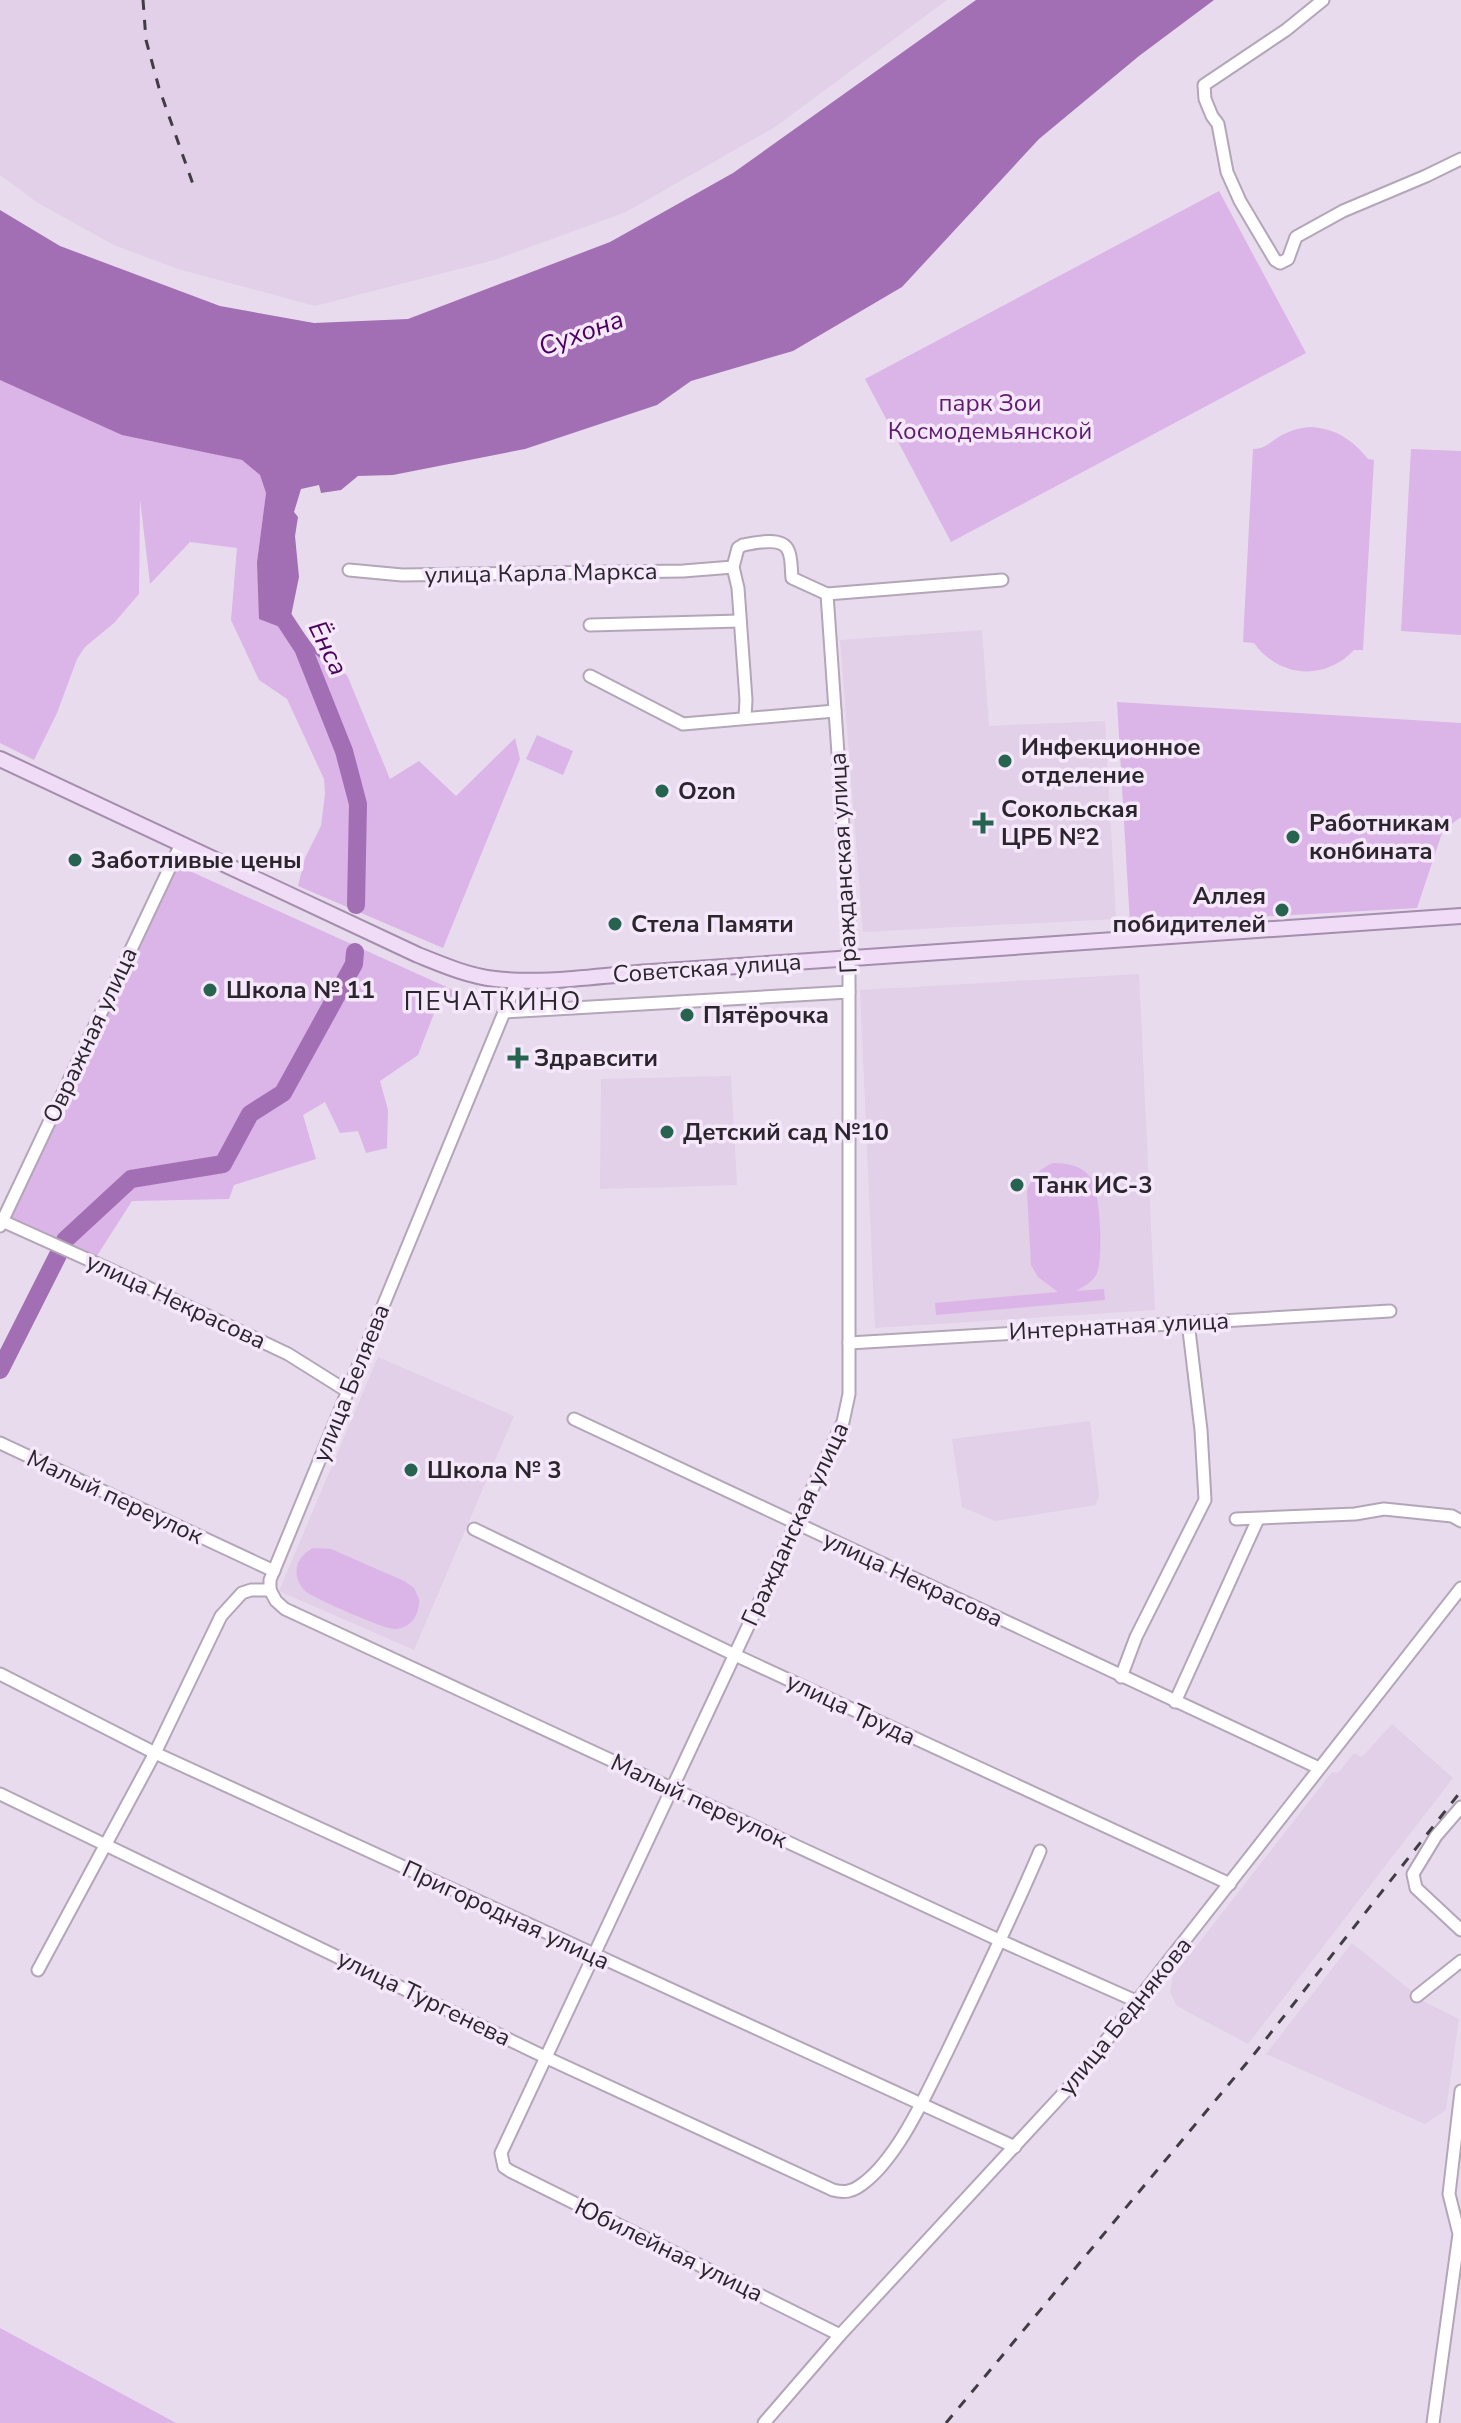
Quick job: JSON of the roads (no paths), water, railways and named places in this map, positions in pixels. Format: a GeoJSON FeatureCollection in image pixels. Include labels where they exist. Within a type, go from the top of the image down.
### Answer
{"type":"FeatureCollection","features":[{"type":"Feature","properties":{"kind":"main road","name":"Советская улица"},"geometry":{"type":"LineString","coordinates":[[0,759],[427,959],[468,974],[517,981],[1461,916]]}},
{"type":"Feature","properties":{"kind":"street"},"geometry":{"type":"LineString","coordinates":[[1323,0],[1286,30],[1204,85],[1205,99],[1218,124],[1227,172],[1240,201],[1275,260],[1280,263],[1288,259],[1296,237],[1343,211],[1461,159]]}},
{"type":"Feature","properties":{"kind":"street"},"geometry":{"type":"LineString","coordinates":[[745,717],[740,621],[733,567],[738,548],[743,545],[780,543],[789,551],[792,578],[827,594],[1002,580]]}},
{"type":"Feature","properties":{"kind":"street","name":"улица Карла Маркса"},"geometry":{"type":"LineString","coordinates":[[349,570],[402,575],[683,571],[733,567]]}},
{"type":"Feature","properties":{"kind":"street","name":"Гражданская улица"},"geometry":{"type":"LineString","coordinates":[[501,2160],[502,2146],[843,1422],[849,1394],[849,913],[827,594]]}},
{"type":"Feature","properties":{"kind":"street"},"geometry":{"type":"LineString","coordinates":[[590,625],[740,621]]}},
{"type":"Feature","properties":{"kind":"street"},"geometry":{"type":"LineString","coordinates":[[590,676],[683,724],[835,711]]}},
{"type":"Feature","properties":{"kind":"street","name":"Овражная улица"},"geometry":{"type":"LineString","coordinates":[[1,1222],[181,844]]}},
{"type":"Feature","properties":{"kind":"street","name":"улица Беляева"},"geometry":{"type":"LineString","coordinates":[[270,1590],[270,1580],[517,981]]}},
{"type":"Feature","properties":{"kind":"street","name":"Советская улица"},"geometry":{"type":"LineString","coordinates":[[504,1012],[849,992]]}},
{"type":"Feature","properties":{"kind":"street","name":"улица Некрасова"},"geometry":{"type":"LineString","coordinates":[[1,1222],[109,1269],[288,1354],[347,1391]]}},
{"type":"Feature","properties":{"kind":"street","name":"Интернатная улица"},"geometry":{"type":"LineString","coordinates":[[849,1343],[1390,1311]]}},
{"type":"Feature","properties":{"kind":"street"},"geometry":{"type":"LineString","coordinates":[[1121,1677],[1136,1637],[1205,1500],[1201,1430],[1188,1322]]}},
{"type":"Feature","properties":{"kind":"street","name":"улица Некрасова"},"geometry":{"type":"LineString","coordinates":[[574,1419],[1319,1768]]}},
{"type":"Feature","properties":{"kind":"street","name":"Малый переулок"},"geometry":{"type":"LineString","coordinates":[[0,1443],[274,1571]]}},
{"type":"Feature","properties":{"kind":"street"},"geometry":{"type":"LineString","coordinates":[[1236,1519],[1355,1514],[1384,1509],[1452,1516],[1461,1521]]}},
{"type":"Feature","properties":{"kind":"street"},"geometry":{"type":"LineString","coordinates":[[1175,1702],[1258,1519]]}},
{"type":"Feature","properties":{"kind":"street","name":"улица Труда"},"geometry":{"type":"LineString","coordinates":[[474,1529],[735,1655],[1230,1884]]}},
{"type":"Feature","properties":{"kind":"street","name":"улица Беднякова"},"geometry":{"type":"LineString","coordinates":[[764,2423],[840,2335],[1072,2084],[1461,1588]]}},
{"type":"Feature","properties":{"kind":"street"},"geometry":{"type":"LineString","coordinates":[[38,1970],[155,1753],[221,1616],[242,1593],[270,1590]]}},
{"type":"Feature","properties":{"kind":"street","name":"Малый переулок"},"geometry":{"type":"LineString","coordinates":[[270,1590],[285,1609],[1136,2001]]}},
{"type":"Feature","properties":{"kind":"street","name":"Пригородная улица"},"geometry":{"type":"LineString","coordinates":[[0,1674],[155,1753],[1015,2147]]}},
{"type":"Feature","properties":{"kind":"street","name":"улица Тургенева"},"geometry":{"type":"LineString","coordinates":[[0,1794],[545,2057],[833,2190],[851,2191],[870,2178],[891,2153],[921,2104]]}},
{"type":"Feature","properties":{"kind":"street"},"geometry":{"type":"LineString","coordinates":[[1461,1807],[1436,1836],[1413,1874],[1416,1888],[1461,1930]]}},
{"type":"Feature","properties":{"kind":"street"},"geometry":{"type":"LineString","coordinates":[[921,2104],[1001,1941],[1040,1851]]}},
{"type":"Feature","properties":{"kind":"street"},"geometry":{"type":"LineString","coordinates":[[1417,1996],[1461,1961]]}},
{"type":"Feature","properties":{"kind":"street"},"geometry":{"type":"LineString","coordinates":[[1433,2423],[1459,2234],[1449,2194],[1461,2091]]}},
{"type":"Feature","properties":{"kind":"street","name":"Юбилейная улица"},"geometry":{"type":"LineString","coordinates":[[501,2160],[510,2171],[840,2335]]}},
{"type":"Feature","properties":{"kind":"water","name":"Сухона"},"geometry":{"type":"Polygon","coordinates":[[[976,0],[1214,0],[1139,56],[1039,139],[902,287],[793,351],[691,381],[657,405],[525,449],[393,475],[358,476],[341,490],[321,493],[319,485],[301,489],[294,512],[298,517],[295,536],[299,577],[291,616],[326,663],[308,648],[303,648],[293,632],[259,619],[257,562],[266,493],[260,475],[242,460],[122,435],[0,380],[0,210],[60,246],[220,306],[314,323],[408,319],[610,242],[733,173],[976,0]]]}},
{"type":"Feature","properties":{"kind":"waterway","name":"Ёнса"},"geometry":{"type":"LineString","coordinates":[[282,611],[282,616],[303,648],[344,751],[358,804],[356,905]]}},
{"type":"Feature","properties":{"kind":"waterway","name":"Ёнса"},"geometry":{"type":"LineString","coordinates":[[65,1240],[131,1179],[223,1164],[250,1114],[283,1093],[354,964],[355,952]]}},
{"type":"Feature","properties":{"kind":"waterway","name":"Ёнса"},"geometry":{"type":"LineString","coordinates":[[0,1370],[58,1255]]}},
{"type":"Feature","properties":{"kind":"railway"},"geometry":{"type":"LineString","coordinates":[[143,0],[146,40],[159,88],[194,187]]}},
{"type":"Feature","properties":{"kind":"railway"},"geometry":{"type":"LineString","coordinates":[[946,2423],[1255,2053],[1461,1791]]}},
{"type":"Feature","properties":{"kind":"place","name":"Инфекционное отделение"},"geometry":{"type":"Point","coordinates":[1005,761]}},
{"type":"Feature","properties":{"kind":"place","name":"Ozon"},"geometry":{"type":"Point","coordinates":[662,791]}},
{"type":"Feature","properties":{"kind":"place","name":"Сокольская ЦРБ №2"},"geometry":{"type":"Point","coordinates":[983,823]}},
{"type":"Feature","properties":{"kind":"place","name":"Работникам конбината"},"geometry":{"type":"Point","coordinates":[1293,837]}},
{"type":"Feature","properties":{"kind":"place","name":"Заботливые цены"},"geometry":{"type":"Point","coordinates":[75,860]}},
{"type":"Feature","properties":{"kind":"place","name":"Аллея побидителей"},"geometry":{"type":"Point","coordinates":[1282,910]}},
{"type":"Feature","properties":{"kind":"place","name":"Стела Памяти"},"geometry":{"type":"Point","coordinates":[615,924]}},
{"type":"Feature","properties":{"kind":"place","name":"Школа № 11"},"geometry":{"type":"Point","coordinates":[210,990]}},
{"type":"Feature","properties":{"kind":"place","name":"Пятёрочка"},"geometry":{"type":"Point","coordinates":[687,1015]}},
{"type":"Feature","properties":{"kind":"place","name":"Здравсити"},"geometry":{"type":"Point","coordinates":[518,1058]}},
{"type":"Feature","properties":{"kind":"place","name":"Детский сад №10"},"geometry":{"type":"Point","coordinates":[667,1132]}},
{"type":"Feature","properties":{"kind":"place","name":"Танк ИС-3"},"geometry":{"type":"Point","coordinates":[1017,1185]}},
{"type":"Feature","properties":{"kind":"place","name":"Школа № 3"},"geometry":{"type":"Point","coordinates":[411,1470]}},
{"type":"Feature","properties":{"kind":"district","name":"ПЕЧАТКИНО"},"geometry":{"type":"Point","coordinates":[493,1001]}},
{"type":"Feature","properties":{"kind":"park label","name":"парк Зои Космодемьянской"},"geometry":{"type":"Point","coordinates":[990,417]}}]}
